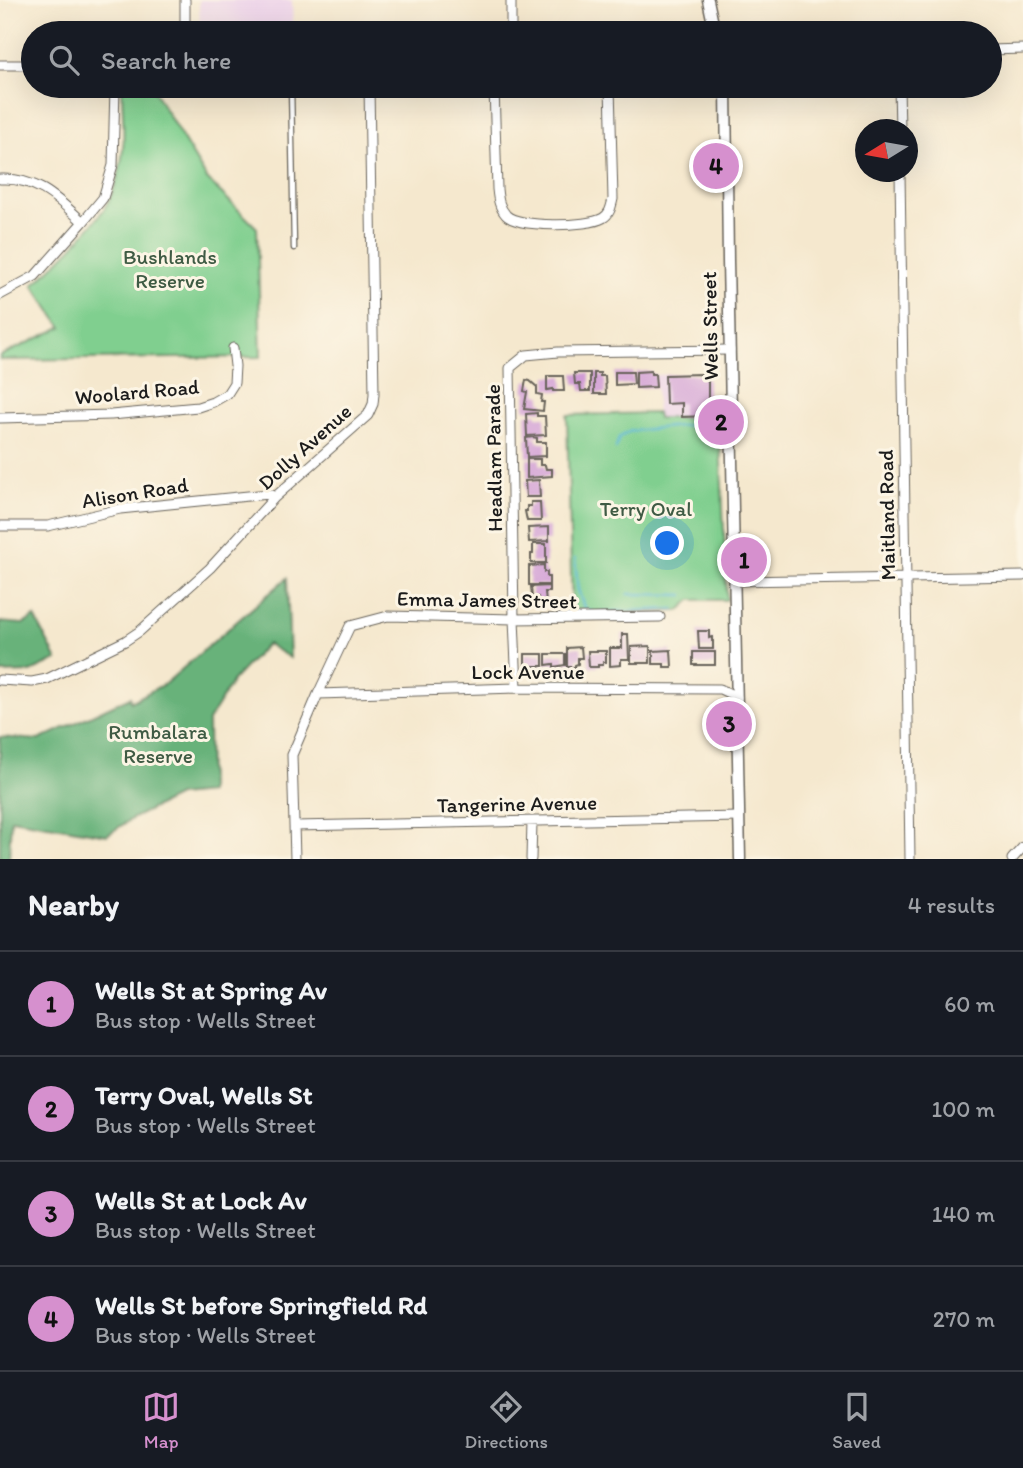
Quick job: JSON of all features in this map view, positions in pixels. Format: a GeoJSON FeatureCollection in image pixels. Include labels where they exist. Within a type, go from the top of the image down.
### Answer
{"type":"FeatureCollection","features":[{"type":"Feature","properties":{"kind":"street"},"geometry":{"type":"LineString","coordinates":[[185,0],[185,21]]}},
{"type":"Feature","properties":{"kind":"street"},"geometry":{"type":"LineString","coordinates":[[511,0],[511,21]]}},
{"type":"Feature","properties":{"kind":"street"},"geometry":{"type":"LineString","coordinates":[[708,0],[712,21]]}},
{"type":"Feature","properties":{"kind":"street"},"geometry":{"type":"LineString","coordinates":[[1002,50],[1023,49]]}},
{"type":"Feature","properties":{"kind":"street"},"geometry":{"type":"LineString","coordinates":[[0,65],[21,65]]}},
{"type":"Feature","properties":{"kind":"street"},"geometry":{"type":"LineString","coordinates":[[0,295],[35,275],[103,198],[113,165],[115,98]]}},
{"type":"Feature","properties":{"kind":"street","name":"Dolly Avenue"},"geometry":{"type":"LineString","coordinates":[[0,680],[32,682],[47,679],[141,631],[210,568],[275,497],[368,415],[373,404],[374,381],[369,98]]}},
{"type":"Feature","properties":{"kind":"street"},"geometry":{"type":"LineString","coordinates":[[494,98],[497,189],[500,206],[507,217],[517,222],[533,224],[575,224],[601,220],[611,209],[610,98]]}},
{"type":"Feature","properties":{"kind":"street","name":"Wells Street"},"geometry":{"type":"LineString","coordinates":[[726,98],[740,859]]}},
{"type":"Feature","properties":{"kind":"street"},"geometry":{"type":"LineString","coordinates":[[899,98],[900,119]]}},
{"type":"Feature","properties":{"kind":"street"},"geometry":{"type":"LineString","coordinates":[[0,179],[12,178],[35,184],[54,195],[83,222]]}},
{"type":"Feature","properties":{"kind":"street","name":"Maitland Road"},"geometry":{"type":"LineString","coordinates":[[900,182],[910,859]]}},
{"type":"Feature","properties":{"kind":"street","name":"Woolard Road"},"geometry":{"type":"LineString","coordinates":[[0,418],[111,415],[198,407],[227,394],[234,383],[233,348]]}},
{"type":"Feature","properties":{"kind":"street","name":"Headlam Parade"},"geometry":{"type":"LineString","coordinates":[[517,688],[510,368],[526,355],[558,352],[730,350]]}},
{"type":"Feature","properties":{"kind":"street","name":"Alison Road"},"geometry":{"type":"LineString","coordinates":[[0,526],[48,526],[121,509],[270,494],[275,497]]}},
{"type":"Feature","properties":{"kind":"street"},"geometry":{"type":"LineString","coordinates":[[735,581],[1023,576]]}},
{"type":"Feature","properties":{"kind":"street","name":"Emma James Street"},"geometry":{"type":"LineString","coordinates":[[295,859],[292,755],[350,626],[388,616],[514,619],[660,617]]}},
{"type":"Feature","properties":{"kind":"street","name":"Lock Avenue"},"geometry":{"type":"LineString","coordinates":[[318,694],[517,688],[720,689],[737,697]]}},
{"type":"Feature","properties":{"kind":"street","name":"Tangerine Avenue"},"geometry":{"type":"LineString","coordinates":[[295,826],[739,817]]}},
{"type":"Feature","properties":{"kind":"street"},"geometry":{"type":"LineString","coordinates":[[531,859],[532,822]]}},
{"type":"Feature","properties":{"kind":"street"},"geometry":{"type":"LineString","coordinates":[[1012,859],[1023,847]]}},
{"type":"Feature","properties":{"kind":"lane"},"geometry":{"type":"LineString","coordinates":[[291,98],[294,248]]}},
{"type":"Feature","properties":{"kind":"shaded area"},"geometry":{"type":"Polygon","coordinates":[[[199,0],[292,0],[293,21],[200,21],[199,0]]]}},
{"type":"Feature","properties":{"kind":"shaded area"},"geometry":{"type":"Polygon","coordinates":[[[701,374],[708,381],[709,418],[657,418],[656,375],[701,374]]]}},
{"type":"Feature","properties":{"kind":"green space","name":"Bushlands Reserve"},"geometry":{"type":"Polygon","coordinates":[[[122,98],[158,98],[207,179],[257,228],[261,357],[0,360],[0,356],[62,327],[33,285],[80,238],[104,209],[119,174],[124,134],[122,98]]]}},
{"type":"Feature","properties":{"kind":"green space","name":"Terry Oval"},"geometry":{"type":"Polygon","coordinates":[[[657,413],[658,418],[719,418],[727,600],[691,600],[679,611],[572,614],[567,415],[657,413]]]}},
{"type":"Feature","properties":{"kind":"green space","name":"Rumbalara Reserve"},"geometry":{"type":"Polygon","coordinates":[[[287,578],[290,658],[267,644],[233,680],[208,721],[209,793],[178,796],[133,818],[107,835],[11,819],[9,859],[0,859],[0,737],[39,740],[130,697],[131,702],[166,683],[287,578]]]}},
{"type":"Feature","properties":{"kind":"green space"},"geometry":{"type":"Polygon","coordinates":[[[35,617],[57,660],[31,672],[0,673],[0,622],[23,624],[35,617]]]}},
{"type":"Feature","properties":{"kind":"building"},"geometry":{"type":"Polygon","coordinates":[[[651,371],[651,374],[655,374],[656,387],[636,388],[636,372],[651,371]]]}},
{"type":"Feature","properties":{"kind":"building"},"geometry":{"type":"Polygon","coordinates":[[[615,372],[633,372],[634,384],[615,385],[615,372]]]}},
{"type":"Feature","properties":{"kind":"building"},"geometry":{"type":"Polygon","coordinates":[[[574,373],[590,373],[590,391],[581,391],[580,384],[575,384],[574,373]]]}},
{"type":"Feature","properties":{"kind":"building"},"geometry":{"type":"Polygon","coordinates":[[[594,373],[605,376],[606,394],[594,394],[594,373]]]}},
{"type":"Feature","properties":{"kind":"building"},"geometry":{"type":"Polygon","coordinates":[[[701,374],[708,381],[708,416],[682,417],[682,403],[666,404],[665,375],[701,374]]]}},
{"type":"Feature","properties":{"kind":"building"},"geometry":{"type":"Polygon","coordinates":[[[547,376],[563,376],[564,391],[547,390],[547,376]]]}},
{"type":"Feature","properties":{"kind":"building"},"geometry":{"type":"Polygon","coordinates":[[[526,380],[537,387],[537,394],[542,395],[543,411],[524,409],[526,380]]]}},
{"type":"Feature","properties":{"kind":"building"},"geometry":{"type":"Polygon","coordinates":[[[537,413],[537,416],[545,416],[546,435],[527,436],[526,414],[537,413]]]}},
{"type":"Feature","properties":{"kind":"building"},"geometry":{"type":"Polygon","coordinates":[[[526,438],[537,438],[537,442],[546,442],[546,456],[527,457],[526,438]]]}},
{"type":"Feature","properties":{"kind":"building"},"geometry":{"type":"Polygon","coordinates":[[[527,459],[540,459],[540,465],[552,469],[552,476],[527,478],[527,459]]]}},
{"type":"Feature","properties":{"kind":"building"},"geometry":{"type":"Polygon","coordinates":[[[539,480],[540,497],[526,497],[525,481],[539,480]]]}},
{"type":"Feature","properties":{"kind":"building"},"geometry":{"type":"Polygon","coordinates":[[[531,502],[540,502],[541,521],[527,521],[525,511],[527,506],[531,506],[531,502]]]}},
{"type":"Feature","properties":{"kind":"building"},"geometry":{"type":"Polygon","coordinates":[[[549,527],[549,541],[529,542],[528,528],[549,527]]]}},
{"type":"Feature","properties":{"kind":"building"},"geometry":{"type":"Polygon","coordinates":[[[533,544],[546,544],[546,563],[531,563],[533,544]]]}},
{"type":"Feature","properties":{"kind":"building"},"geometry":{"type":"Polygon","coordinates":[[[544,565],[549,585],[529,585],[529,566],[544,565]]]}},
{"type":"Feature","properties":{"kind":"building"},"geometry":{"type":"Polygon","coordinates":[[[549,586],[549,592],[545,592],[546,604],[538,605],[538,597],[532,597],[531,587],[549,586]]]}},
{"type":"Feature","properties":{"kind":"building"},"geometry":{"type":"Polygon","coordinates":[[[698,631],[709,631],[713,649],[699,649],[698,631]]]}},
{"type":"Feature","properties":{"kind":"building"},"geometry":{"type":"Polygon","coordinates":[[[622,634],[628,634],[629,659],[621,659],[621,665],[610,666],[610,648],[622,648],[622,634]]]}},
{"type":"Feature","properties":{"kind":"building"},"geometry":{"type":"Polygon","coordinates":[[[650,646],[650,663],[631,663],[631,647],[650,646]]]}},
{"type":"Feature","properties":{"kind":"building"},"geometry":{"type":"Polygon","coordinates":[[[581,647],[582,658],[578,658],[578,664],[575,667],[567,667],[567,648],[581,647]]]}},
{"type":"Feature","properties":{"kind":"building"},"geometry":{"type":"Polygon","coordinates":[[[671,650],[672,667],[653,664],[653,651],[671,650]]]}},
{"type":"Feature","properties":{"kind":"building"},"geometry":{"type":"Polygon","coordinates":[[[588,651],[606,651],[606,662],[598,667],[589,667],[588,651]]]}},
{"type":"Feature","properties":{"kind":"building"},"geometry":{"type":"Polygon","coordinates":[[[693,652],[715,652],[715,665],[693,665],[693,652]]]}},
{"type":"Feature","properties":{"kind":"building"},"geometry":{"type":"Polygon","coordinates":[[[525,654],[543,654],[543,666],[525,666],[525,654]]]}},
{"type":"Feature","properties":{"kind":"building"},"geometry":{"type":"Polygon","coordinates":[[[546,654],[565,654],[565,665],[546,665],[546,654]]]}},
{"type":"Feature","properties":{"kind":"waterway"},"geometry":{"type":"LineString","coordinates":[[616,448],[619,438],[630,431],[690,425]]}},
{"type":"Feature","properties":{"kind":"waterway"},"geometry":{"type":"LineString","coordinates":[[575,559],[578,590],[585,610],[592,612]]}},
{"type":"Feature","properties":{"kind":"waterway"},"geometry":{"type":"LineString","coordinates":[[628,594],[683,595]]}},
{"type":"Feature","properties":{"kind":"waterway"},"geometry":{"type":"LineString","coordinates":[[601,612],[674,609]]}},
{"type":"Feature","properties":{"kind":"place","name":"Wells St before Springfield Rd"},"geometry":{"type":"Point","coordinates":[716,166]}},
{"type":"Feature","properties":{"kind":"place","name":"Terry Oval, Wells St"},"geometry":{"type":"Point","coordinates":[721,422]}},
{"type":"Feature","properties":{"kind":"place","name":"Wells St at Spring Av"},"geometry":{"type":"Point","coordinates":[744,560]}},
{"type":"Feature","properties":{"kind":"place","name":"Wells St at Lock Av"},"geometry":{"type":"Point","coordinates":[729,724]}}]}
